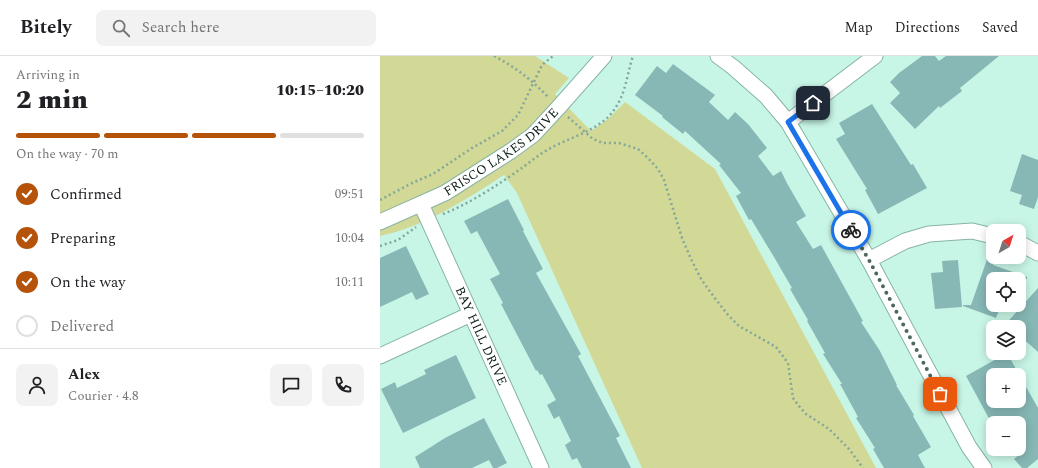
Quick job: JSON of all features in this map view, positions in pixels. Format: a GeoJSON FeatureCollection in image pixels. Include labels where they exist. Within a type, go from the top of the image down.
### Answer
{"type":"FeatureCollection","features":[{"type":"Feature","properties":{"kind":"street","name":"FRISCO LAKES DRIVE"},"geometry":{"type":"LineString","coordinates":[[380,222],[445,193],[511,152],[533,135],[604,56]]}},
{"type":"Feature","properties":{"kind":"street"},"geometry":{"type":"LineString","coordinates":[[718,56],[766,96],[788,122],[869,260],[969,447],[984,468]]}},
{"type":"Feature","properties":{"kind":"street"},"geometry":{"type":"LineString","coordinates":[[788,122],[875,56]]}},
{"type":"Feature","properties":{"kind":"street","name":"BAY HILL DRIVE"},"geometry":{"type":"LineString","coordinates":[[421,204],[541,468]]}},
{"type":"Feature","properties":{"kind":"street"},"geometry":{"type":"LineString","coordinates":[[869,260],[905,241],[929,234],[972,231],[986,234]]}},
{"type":"Feature","properties":{"kind":"street"},"geometry":{"type":"LineString","coordinates":[[1026,247],[1038,253]]}},
{"type":"Feature","properties":{"kind":"street"},"geometry":{"type":"LineString","coordinates":[[380,356],[471,314]]}},
{"type":"Feature","properties":{"kind":"path"},"geometry":{"type":"LineString","coordinates":[[494,56],[513,66],[534,83],[558,108],[593,139],[603,143],[619,143],[638,150],[658,169],[664,180],[682,238],[691,259],[714,297],[739,326],[776,347],[788,363],[793,398],[806,414],[829,429],[850,449],[863,468]]}},
{"type":"Feature","properties":{"kind":"path"},"geometry":{"type":"LineString","coordinates":[[380,200],[433,174],[472,148],[502,131],[518,116],[542,65],[554,56]]}},
{"type":"Feature","properties":{"kind":"path"},"geometry":{"type":"LineString","coordinates":[[443,214],[456,209],[550,148],[585,132],[610,115],[626,88],[633,56]]}},
{"type":"Feature","properties":{"kind":"path"},"geometry":{"type":"LineString","coordinates":[[380,246],[398,240],[416,227]]}},
{"type":"Feature","properties":{"kind":"green space"},"geometry":{"type":"Polygon","coordinates":[[[380,56],[535,56],[569,78],[555,94],[591,131],[608,119],[625,102],[715,169],[876,468],[642,468],[517,193],[504,175],[429,219],[396,232],[380,236],[380,56]]]}},
{"type":"Feature","properties":{"kind":"building"},"geometry":{"type":"Polygon","coordinates":[[[922,56],[935,56],[939,61],[946,56],[999,56],[960,88],[962,91],[940,108],[939,106],[915,129],[890,103],[900,93],[890,82],[899,73],[922,56]]]}},
{"type":"Feature","properties":{"kind":"building"},"geometry":{"type":"Polygon","coordinates":[[[673,64],[715,95],[709,102],[728,120],[735,112],[748,124],[767,148],[758,156],[773,176],[781,171],[806,216],[796,222],[813,249],[821,245],[863,321],[861,322],[880,351],[896,385],[931,447],[918,455],[925,468],[884,468],[873,449],[875,448],[856,418],[858,417],[840,384],[842,384],[823,354],[825,353],[790,289],[792,288],[751,219],[749,220],[736,196],[741,193],[719,165],[721,164],[685,131],[683,134],[662,117],[663,116],[635,95],[657,66],[666,73],[673,64]]]}},
{"type":"Feature","properties":{"kind":"building"},"geometry":{"type":"Polygon","coordinates":[[[872,104],[911,165],[913,164],[927,188],[878,214],[865,190],[867,189],[836,139],[845,134],[839,123],[872,104]]]}},
{"type":"Feature","properties":{"kind":"building"},"geometry":{"type":"Polygon","coordinates":[[[1022,154],[1038,160],[1038,197],[1034,209],[1019,204],[1022,195],[1010,191],[1022,154]]]}},
{"type":"Feature","properties":{"kind":"building"},"geometry":{"type":"Polygon","coordinates":[[[508,199],[543,269],[536,273],[581,354],[578,356],[620,436],[616,438],[631,468],[582,468],[577,458],[572,460],[565,445],[571,441],[559,416],[554,419],[547,405],[556,400],[542,374],[540,375],[537,370],[536,371],[501,304],[503,303],[490,279],[500,274],[477,231],[471,234],[464,221],[508,199]]]}},
{"type":"Feature","properties":{"kind":"building"},"geometry":{"type":"Polygon","coordinates":[[[406,246],[429,294],[416,300],[412,292],[380,307],[380,258],[406,246]]]}},
{"type":"Feature","properties":{"kind":"building"},"geometry":{"type":"Polygon","coordinates":[[[958,260],[962,307],[935,309],[931,273],[943,272],[942,261],[958,260]]]}},
{"type":"Feature","properties":{"kind":"building"},"geometry":{"type":"Polygon","coordinates":[[[986,262],[986,264],[993,264],[1013,272],[986,272],[986,312],[998,312],[996,318],[963,306],[971,305],[986,262]]]}},
{"type":"Feature","properties":{"kind":"building"},"geometry":{"type":"Polygon","coordinates":[[[1038,288],[1038,352],[1026,341],[1026,320],[1009,320],[1016,312],[1026,312],[1026,301],[1038,288]]]}},
{"type":"Feature","properties":{"kind":"building"},"geometry":{"type":"Polygon","coordinates":[[[456,355],[476,398],[403,433],[381,389],[395,382],[397,388],[426,374],[424,370],[456,355]]]}},
{"type":"Feature","properties":{"kind":"building"},"geometry":{"type":"Polygon","coordinates":[[[995,360],[1011,360],[1015,368],[986,368],[986,408],[1026,408],[1026,387],[1038,408],[1038,459],[1027,468],[1022,468],[1014,459],[1018,456],[1026,456],[1026,416],[988,416],[966,376],[995,360]]]}},
{"type":"Feature","properties":{"kind":"building"},"geometry":{"type":"Polygon","coordinates":[[[484,418],[507,463],[497,468],[493,468],[489,460],[472,468],[420,468],[415,457],[445,438],[484,418]]]}},
{"type":"Feature","properties":{"kind":"way so far"},"geometry":{"type":"LineString","coordinates":[[851,230],[869,260],[940,394]]}},
{"type":"Feature","properties":{"kind":"route"},"geometry":{"type":"LineString","coordinates":[[813,103],[788,122],[851,230]]}}]}
